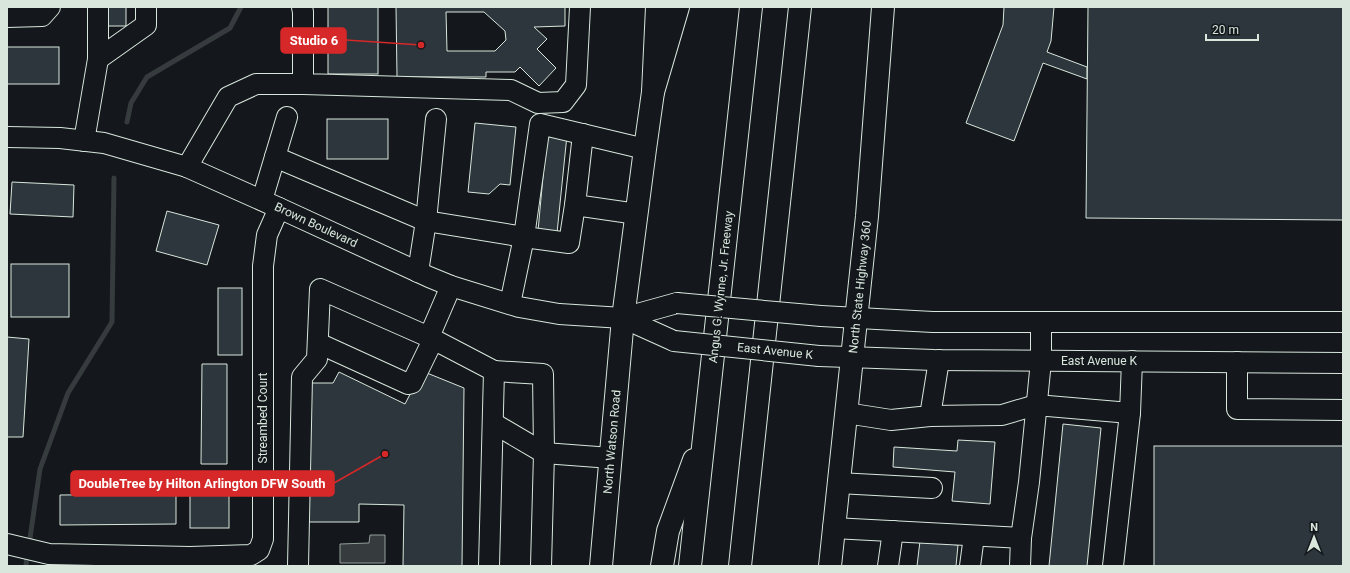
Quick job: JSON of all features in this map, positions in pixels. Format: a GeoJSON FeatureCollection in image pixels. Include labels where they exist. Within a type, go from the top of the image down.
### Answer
{"type":"FeatureCollection","features":[{"type":"Feature","properties":{"kind":"main road"},"geometry":{"type":"LineString","coordinates":[[623,318],[653,92],[657,7]]}},
{"type":"Feature","properties":{"kind":"main road"},"geometry":{"type":"LineString","coordinates":[[653,92],[678,7]]}},
{"type":"Feature","properties":{"kind":"main road","name":"Angus G. Wynne, Jr. Freeway"},"geometry":{"type":"LineString","coordinates":[[690,566],[751,7]]}},
{"type":"Feature","properties":{"kind":"main road"},"geometry":{"type":"LineString","coordinates":[[740,566],[800,7]]}},
{"type":"Feature","properties":{"kind":"main road","name":"North State Highway 360"},"geometry":{"type":"LineString","coordinates":[[830,566],[868,208],[883,7]]}},
{"type":"Feature","properties":{"kind":"main road","name":"North Watson Road"},"geometry":{"type":"LineString","coordinates":[[601,566],[623,318]]}},
{"type":"Feature","properties":{"kind":"main road"},"geometry":{"type":"LineString","coordinates":[[662,566],[668,532],[706,427]]}},
{"type":"Feature","properties":{"kind":"street"},"geometry":{"type":"LineString","coordinates":[[7,17],[42,16],[50,7]]}},
{"type":"Feature","properties":{"kind":"street"},"geometry":{"type":"LineString","coordinates":[[84,141],[98,59],[98,7]]}},
{"type":"Feature","properties":{"kind":"street"},"geometry":{"type":"LineString","coordinates":[[98,59],[146,25],[146,7]]}},
{"type":"Feature","properties":{"kind":"street"},"geometry":{"type":"LineString","coordinates":[[302,7],[303,84]]}},
{"type":"Feature","properties":{"kind":"street"},"geometry":{"type":"LineString","coordinates":[[187,167],[228,98],[256,84],[512,90],[538,103],[563,102],[576,85],[580,7]]}},
{"type":"Feature","properties":{"kind":"street","name":"Streambed Court"},"geometry":{"type":"LineString","coordinates":[[8,544],[49,554],[190,562],[251,555],[259,550],[263,539],[263,266],[275,157],[287,117]]}},
{"type":"Feature","properties":{"kind":"street"},"geometry":{"type":"LineString","coordinates":[[418,272],[426,221],[436,119]]}},
{"type":"Feature","properties":{"kind":"street"},"geometry":{"type":"LineString","coordinates":[[510,304],[524,237],[540,124],[645,149]]}},
{"type":"Feature","properties":{"kind":"street"},"geometry":{"type":"LineString","coordinates":[[275,157],[426,221],[568,243],[575,205],[583,134]]}},
{"type":"Feature","properties":{"kind":"street","name":"Brown Boulevard"},"geometry":{"type":"LineString","coordinates":[[7,137],[60,138],[104,143],[187,167],[451,286],[519,307],[559,314],[623,318]]}},
{"type":"Feature","properties":{"kind":"street"},"geometry":{"type":"LineString","coordinates":[[575,205],[637,214]]}},
{"type":"Feature","properties":{"kind":"street"},"geometry":{"type":"LineString","coordinates":[[318,343],[408,384],[412,383],[451,286]]}},
{"type":"Feature","properties":{"kind":"street"},"geometry":{"type":"LineString","coordinates":[[298,566],[302,377],[317,359],[320,289],[431,338],[494,371],[543,374],[544,453],[541,566]]}},
{"type":"Feature","properties":{"kind":"street"},"geometry":{"type":"LineString","coordinates":[[623,318],[677,303],[821,316],[933,322],[1343,322]]}},
{"type":"Feature","properties":{"kind":"street","name":"East Avenue K"},"geometry":{"type":"LineString","coordinates":[[623,318],[674,341],[819,356],[939,360],[1343,363]]}},
{"type":"Feature","properties":{"kind":"street"},"geometry":{"type":"LineString","coordinates":[[1020,566],[1021,538],[1029,482],[1041,361],[1041,322]]}},
{"type":"Feature","properties":{"kind":"street"},"geometry":{"type":"LineString","coordinates":[[930,416],[939,360]]}},
{"type":"Feature","properties":{"kind":"street"},"geometry":{"type":"LineString","coordinates":[[1113,566],[1130,413],[1132,361]]}},
{"type":"Feature","properties":{"kind":"street"},"geometry":{"type":"LineString","coordinates":[[1237,362],[1237,409],[1343,410]]}},
{"type":"Feature","properties":{"kind":"street"},"geometry":{"type":"LineString","coordinates":[[490,566],[494,371]]}},
{"type":"Feature","properties":{"kind":"street"},"geometry":{"type":"LineString","coordinates":[[846,413],[891,420],[930,416],[1002,415],[1036,405],[1130,413]]}},
{"type":"Feature","properties":{"kind":"street"},"geometry":{"type":"LineString","coordinates":[[493,423],[544,453],[611,458]]}},
{"type":"Feature","properties":{"kind":"street"},"geometry":{"type":"LineString","coordinates":[[838,483],[932,488]]}},
{"type":"Feature","properties":{"kind":"street"},"geometry":{"type":"LineString","coordinates":[[833,528],[1021,538]]}},
{"type":"Feature","properties":{"kind":"street"},"geometry":{"type":"LineString","coordinates":[[888,566],[893,532]]}},
{"type":"Feature","properties":{"kind":"street"},"geometry":{"type":"LineString","coordinates":[[970,566],[974,536]]}},
{"type":"Feature","properties":{"kind":"shaded area"},"geometry":{"type":"Polygon","coordinates":[[[370,535],[385,535],[385,563],[340,563],[340,544],[369,543],[370,535]]]}},
{"type":"Feature","properties":{"kind":"building"},"geometry":{"type":"Polygon","coordinates":[[[108,7],[126,7],[126,26],[108,26],[108,7]]]}},
{"type":"Feature","properties":{"kind":"building"},"geometry":{"type":"Polygon","coordinates":[[[328,7],[378,7],[378,74],[328,74],[328,7]]]}},
{"type":"Feature","properties":{"kind":"building"},"geometry":{"type":"Polygon","coordinates":[[[396,7],[565,7],[565,26],[534,27],[547,39],[537,49],[556,68],[539,86],[520,67],[515,72],[486,72],[486,77],[397,77],[396,7]],[[446,12],[447,51],[495,51],[506,40],[505,31],[484,12],[446,12]]]}},
{"type":"Feature","properties":{"kind":"building"},"geometry":{"type":"Polygon","coordinates":[[[1004,7],[1054,7],[1051,41],[1047,52],[1087,67],[1087,79],[1043,63],[1014,141],[966,123],[1003,25],[1004,7]]]}},
{"type":"Feature","properties":{"kind":"building"},"geometry":{"type":"Polygon","coordinates":[[[1088,7],[1343,7],[1343,220],[1086,218],[1088,7]]]}},
{"type":"Feature","properties":{"kind":"building"},"geometry":{"type":"Polygon","coordinates":[[[7,47],[59,47],[59,84],[7,84],[7,47]]]}},
{"type":"Feature","properties":{"kind":"building"},"geometry":{"type":"Polygon","coordinates":[[[327,119],[388,119],[388,159],[327,159],[327,119]]]}},
{"type":"Feature","properties":{"kind":"building"},"geometry":{"type":"Polygon","coordinates":[[[475,123],[516,127],[510,185],[500,184],[489,194],[468,192],[475,123]]]}},
{"type":"Feature","properties":{"kind":"building"},"geometry":{"type":"Polygon","coordinates":[[[547,133],[567,135],[557,233],[538,231],[547,133]]]}},
{"type":"Feature","properties":{"kind":"building"},"geometry":{"type":"Polygon","coordinates":[[[12,182],[74,185],[73,217],[10,214],[12,182]]]}},
{"type":"Feature","properties":{"kind":"building"},"geometry":{"type":"Polygon","coordinates":[[[167,211],[219,225],[207,265],[156,251],[167,211]]]}},
{"type":"Feature","properties":{"kind":"building"},"geometry":{"type":"Polygon","coordinates":[[[11,264],[69,264],[69,317],[11,317],[11,264]]]}},
{"type":"Feature","properties":{"kind":"building"},"geometry":{"type":"Polygon","coordinates":[[[218,288],[242,288],[242,355],[218,355],[218,288]]]}},
{"type":"Feature","properties":{"kind":"building"},"geometry":{"type":"Polygon","coordinates":[[[7,337],[29,339],[23,437],[7,437],[7,337]]]}},
{"type":"Feature","properties":{"kind":"building"},"geometry":{"type":"Polygon","coordinates":[[[202,364],[227,364],[227,464],[201,464],[202,364]]]}},
{"type":"Feature","properties":{"kind":"building"},"geometry":{"type":"Polygon","coordinates":[[[422,371],[464,388],[462,566],[403,566],[404,505],[359,504],[359,522],[305,522],[310,383],[333,383],[339,372],[405,404],[422,371]]]}},
{"type":"Feature","properties":{"kind":"building"},"geometry":{"type":"Polygon","coordinates":[[[1063,424],[1101,428],[1087,566],[1049,566],[1063,424]]]}},
{"type":"Feature","properties":{"kind":"building"},"geometry":{"type":"Polygon","coordinates":[[[958,440],[995,442],[990,504],[952,501],[955,472],[893,467],[894,447],[957,451],[958,440]]]}},
{"type":"Feature","properties":{"kind":"building"},"geometry":{"type":"Polygon","coordinates":[[[1154,446],[1343,446],[1343,566],[1154,566],[1154,446]]]}},
{"type":"Feature","properties":{"kind":"building"},"geometry":{"type":"Polygon","coordinates":[[[190,476],[229,476],[229,528],[190,528],[190,476]]]}},
{"type":"Feature","properties":{"kind":"building"},"geometry":{"type":"Polygon","coordinates":[[[176,494],[176,524],[60,525],[60,495],[176,494]]]}},
{"type":"Feature","properties":{"kind":"building"},"geometry":{"type":"Polygon","coordinates":[[[920,541],[958,545],[956,566],[917,566],[920,541]]]}},
{"type":"Feature","properties":{"kind":"waterway"},"geometry":{"type":"LineString","coordinates":[[127,122],[131,103],[147,77],[230,28],[241,7]]}},
{"type":"Feature","properties":{"kind":"waterway"},"geometry":{"type":"LineString","coordinates":[[29,545],[40,469],[68,393],[112,322],[114,178]]}},
{"type":"Feature","properties":{"kind":"waterway"},"geometry":{"type":"LineString","coordinates":[[26,566],[27,553]]}},
{"type":"Feature","properties":{"kind":"place","name":"Studio 6"},"geometry":{"type":"Point","coordinates":[421,45]}},
{"type":"Feature","properties":{"kind":"place","name":"DoubleTree by Hilton Arlington DFW South"},"geometry":{"type":"Point","coordinates":[385,454]}}]}
